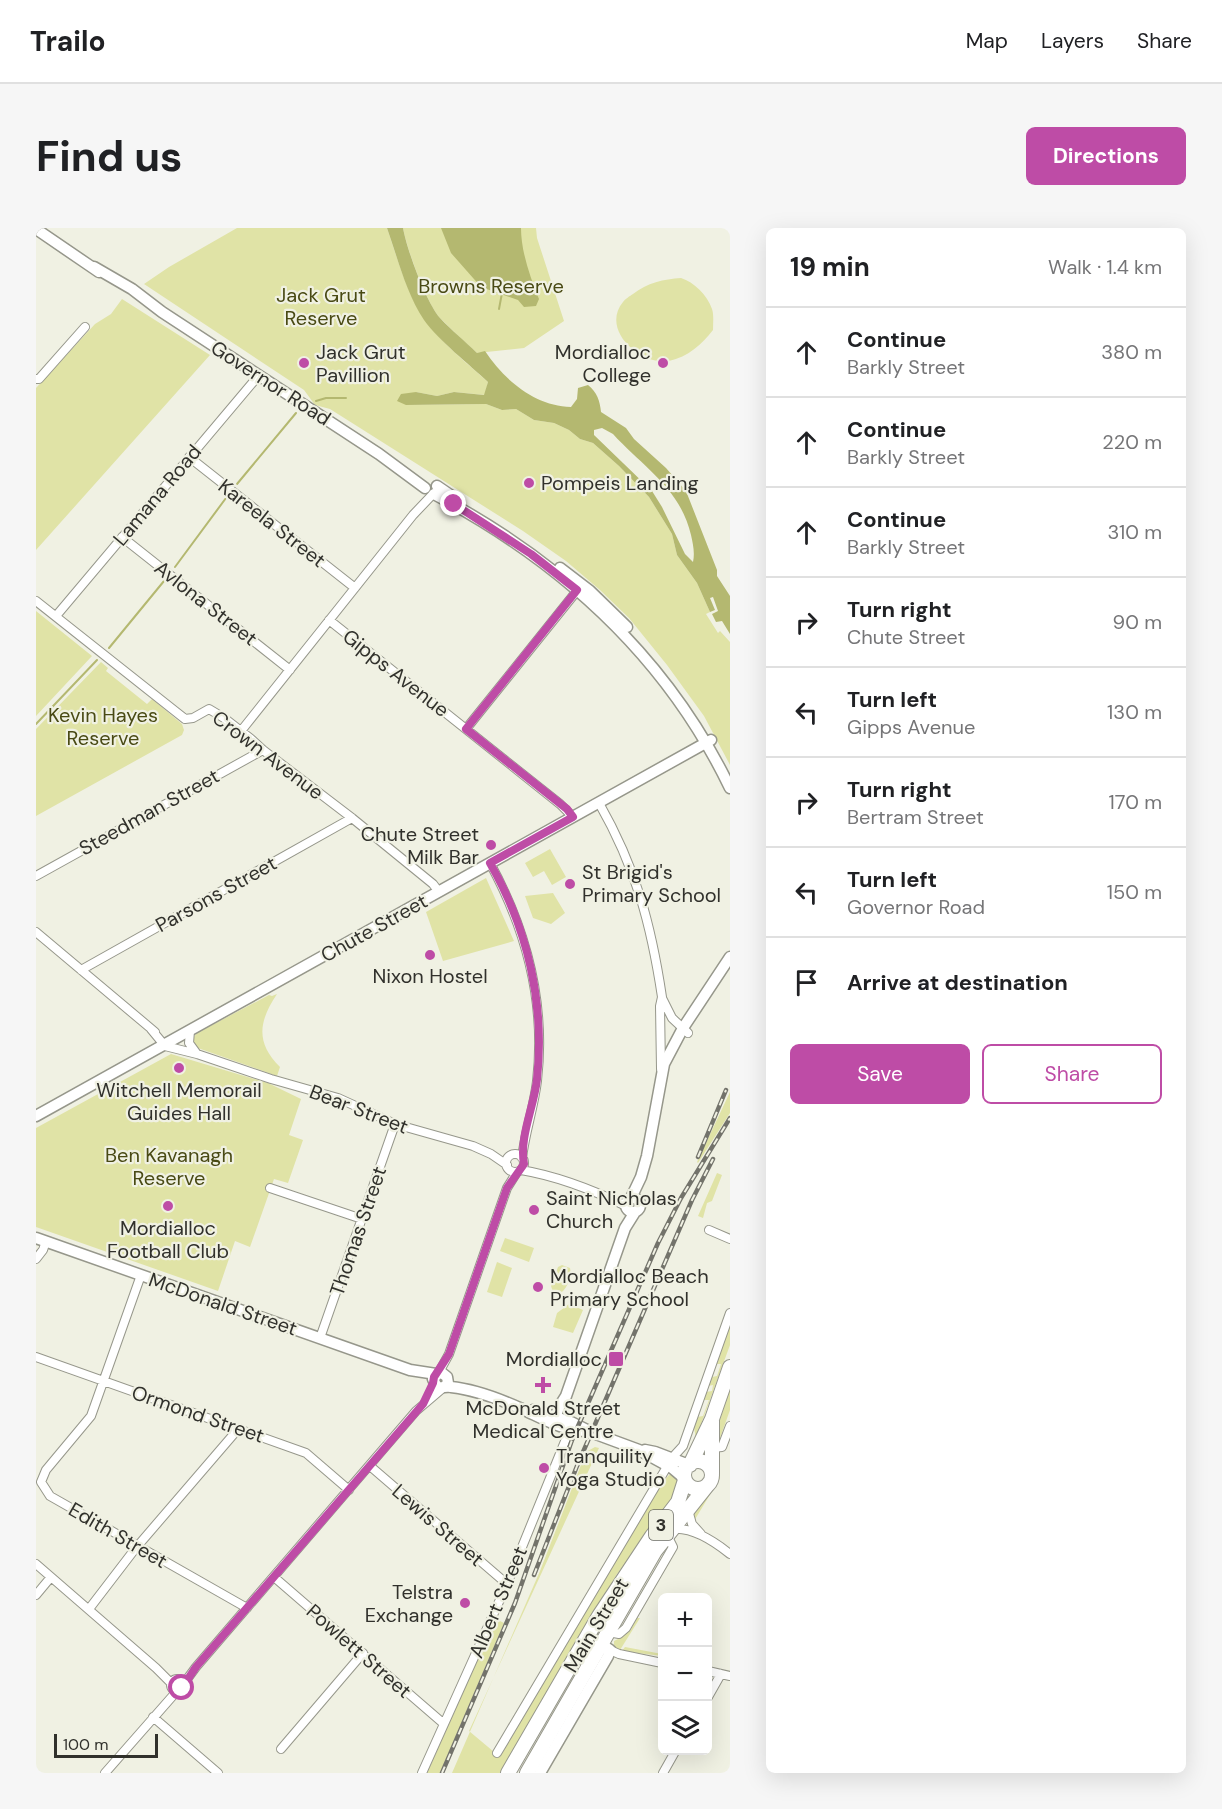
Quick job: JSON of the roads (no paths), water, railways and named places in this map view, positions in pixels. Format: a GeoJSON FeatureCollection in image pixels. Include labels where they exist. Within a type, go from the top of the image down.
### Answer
{"type":"FeatureCollection","features":[{"type":"Feature","properties":{"kind":"highway","name":"Main Street"},"geometry":{"type":"LineString","coordinates":[[508,1773],[630,1567],[678,1502],[689,1468],[712,1419],[730,1367]]}},
{"type":"Feature","properties":{"kind":"highway","name":"Main Street"},"geometry":{"type":"LineString","coordinates":[[533,1769],[607,1652],[608,1632],[651,1559],[711,1480],[712,1419]]}},
{"type":"Feature","properties":{"kind":"highway"},"geometry":{"type":"LineString","coordinates":[[689,1468],[698,1462],[705,1464],[710,1468],[711,1480]]}},
{"type":"Feature","properties":{"kind":"highway","name":"3"},"geometry":{"type":"LineString","coordinates":[[689,1468],[688,1485],[696,1489],[704,1488],[711,1480]]}},
{"type":"Feature","properties":{"kind":"highway"},"geometry":{"type":"LineString","coordinates":[[585,1641],[607,1652]]}},
{"type":"Feature","properties":{"kind":"highway"},"geometry":{"type":"LineString","coordinates":[[520,1754],[533,1769]]}},
{"type":"Feature","properties":{"kind":"street","name":"Governor Road"},"geometry":{"type":"LineString","coordinates":[[36,230],[132,289],[162,312],[431,489],[528,545],[617,616],[676,687],[708,741]]}},
{"type":"Feature","properties":{"kind":"street"},"geometry":{"type":"LineString","coordinates":[[36,379],[39,379],[85,327]]}},
{"type":"Feature","properties":{"kind":"street","name":"Lamana Road"},"geometry":{"type":"LineString","coordinates":[[56,616],[259,375]]}},
{"type":"Feature","properties":{"kind":"street","name":"Kareela Street"},"geometry":{"type":"LineString","coordinates":[[189,457],[355,588]]}},
{"type":"Feature","properties":{"kind":"street"},"geometry":{"type":"LineString","coordinates":[[241,731],[413,515],[431,489]]}},
{"type":"Feature","properties":{"kind":"street","name":"Avlona Street"},"geometry":{"type":"LineString","coordinates":[[122,537],[290,670]]}},
{"type":"Feature","properties":{"kind":"street"},"geometry":{"type":"LineString","coordinates":[[466,729],[579,587]]}},
{"type":"Feature","properties":{"kind":"street","name":"Crown Avenue"},"geometry":{"type":"LineString","coordinates":[[36,601],[185,719],[193,718],[208,709],[217,713],[352,818],[433,884],[439,892]]}},
{"type":"Feature","properties":{"kind":"street","name":"Gipps Avenue"},"geometry":{"type":"LineString","coordinates":[[329,620],[567,809],[573,817]]}},
{"type":"Feature","properties":{"kind":"street"},"geometry":{"type":"LineString","coordinates":[[708,741],[730,774]]}},
{"type":"Feature","properties":{"kind":"street"},"geometry":{"type":"LineString","coordinates":[[708,741],[730,788]]}},
{"type":"Feature","properties":{"kind":"street","name":"Chute Street"},"geometry":{"type":"LineString","coordinates":[[36,1116],[708,741]]}},
{"type":"Feature","properties":{"kind":"street","name":"Steedman Street"},"geometry":{"type":"LineString","coordinates":[[36,876],[263,750]]}},
{"type":"Feature","properties":{"kind":"street","name":"Albert Street"},"geometry":{"type":"LineString","coordinates":[[422,1773],[507,1584],[560,1423],[566,1396],[641,1177],[664,1073],[660,1055],[662,997],[657,960],[641,897],[621,845],[599,802]]}},
{"type":"Feature","properties":{"kind":"street","name":"Parsons Street"},"geometry":{"type":"LineString","coordinates":[[81,970],[352,818]]}},
{"type":"Feature","properties":{"kind":"street"},"geometry":{"type":"LineString","coordinates":[[105,1773],[162,1707],[176,1685],[196,1667],[274,1578],[423,1404],[440,1380],[524,1137],[537,1081],[538,1006],[533,975],[513,910],[490,863]]}},
{"type":"Feature","properties":{"kind":"street","name":"Bear Street"},"geometry":{"type":"LineString","coordinates":[[36,932],[166,1044],[271,1079],[338,1098],[395,1124],[459,1141],[515,1164],[631,1204]]}},
{"type":"Feature","properties":{"kind":"street"},"geometry":{"type":"LineString","coordinates":[[686,1031],[730,957]]}},
{"type":"Feature","properties":{"kind":"street"},"geometry":{"type":"LineString","coordinates":[[664,1073],[666,1058],[730,967]]}},
{"type":"Feature","properties":{"kind":"street"},"geometry":{"type":"LineString","coordinates":[[662,997],[671,1016],[686,1031]]}},
{"type":"Feature","properties":{"kind":"street"},"geometry":{"type":"LineString","coordinates":[[190,1031],[189,1043],[194,1054]]}},
{"type":"Feature","properties":{"kind":"street","name":"Thomas Street"},"geometry":{"type":"LineString","coordinates":[[320,1338],[395,1124]]}},
{"type":"Feature","properties":{"kind":"street"},"geometry":{"type":"LineString","coordinates":[[270,1188],[362,1220]]}},
{"type":"Feature","properties":{"kind":"street"},"geometry":{"type":"LineString","coordinates":[[709,1230],[730,1239]]}},
{"type":"Feature","properties":{"kind":"street"},"geometry":{"type":"LineString","coordinates":[[36,1259],[43,1250],[41,1240]]}},
{"type":"Feature","properties":{"kind":"street","name":"McDonald Street"},"geometry":{"type":"LineString","coordinates":[[41,1240],[689,1468]]}},
{"type":"Feature","properties":{"kind":"street","name":"Edith Street"},"geometry":{"type":"LineString","coordinates":[[141,1275],[91,1416],[45,1470],[41,1482],[50,1496],[247,1608]]}},
{"type":"Feature","properties":{"kind":"street","name":"Main Street"},"geometry":{"type":"LineString","coordinates":[[497,1753],[670,1462],[681,1449],[730,1313]]}},
{"type":"Feature","properties":{"kind":"street","name":"Ormond Street"},"geometry":{"type":"LineString","coordinates":[[36,1358],[306,1453],[349,1490]]}},
{"type":"Feature","properties":{"kind":"street"},"geometry":{"type":"LineString","coordinates":[[711,1448],[722,1447],[730,1425]]}},
{"type":"Feature","properties":{"kind":"street","name":"Main Street"},"geometry":{"type":"LineString","coordinates":[[689,1468],[690,1426]]}},
{"type":"Feature","properties":{"kind":"street"},"geometry":{"type":"LineString","coordinates":[[88,1609],[138,1546],[239,1428]]}},
{"type":"Feature","properties":{"kind":"street","name":"Lewis Street"},"geometry":{"type":"LineString","coordinates":[[370,1466],[507,1584]]}},
{"type":"Feature","properties":{"kind":"street"},"geometry":{"type":"LineString","coordinates":[[688,1509],[692,1524],[703,1536],[730,1554]]}},
{"type":"Feature","properties":{"kind":"street"},"geometry":{"type":"LineString","coordinates":[[670,1532],[681,1529],[703,1536]]}},
{"type":"Feature","properties":{"kind":"street"},"geometry":{"type":"LineString","coordinates":[[36,1564],[176,1685]]}},
{"type":"Feature","properties":{"kind":"street"},"geometry":{"type":"LineString","coordinates":[[36,1595],[51,1577]]}},
{"type":"Feature","properties":{"kind":"street","name":"Powlett Street"},"geometry":{"type":"LineString","coordinates":[[274,1578],[444,1724]]}},
{"type":"Feature","properties":{"kind":"street"},"geometry":{"type":"LineString","coordinates":[[607,1652],[658,1662]]}},
{"type":"Feature","properties":{"kind":"street"},"geometry":{"type":"LineString","coordinates":[[281,1749],[363,1653]]}},
{"type":"Feature","properties":{"kind":"street"},"geometry":{"type":"LineString","coordinates":[[712,1692],[725,1675]]}},
{"type":"Feature","properties":{"kind":"street"},"geometry":{"type":"LineString","coordinates":[[153,1717],[218,1773]]}},
{"type":"Feature","properties":{"kind":"street"},"geometry":{"type":"LineString","coordinates":[[663,1773],[673,1755]]}},
{"type":"Feature","properties":{"kind":"waterway"},"geometry":{"type":"LineString","coordinates":[[499,309],[502,293]]}},
{"type":"Feature","properties":{"kind":"waterway"},"geometry":{"type":"LineString","coordinates":[[316,401],[326,398],[346,398]]}},
{"type":"Feature","properties":{"kind":"waterway"},"geometry":{"type":"LineString","coordinates":[[237,484],[296,413]]}},
{"type":"Feature","properties":{"kind":"waterway"},"geometry":{"type":"LineString","coordinates":[[175,567],[226,498]]}},
{"type":"Feature","properties":{"kind":"waterway"},"geometry":{"type":"LineString","coordinates":[[109,648],[164,581]]}},
{"type":"Feature","properties":{"kind":"waterway"},"geometry":{"type":"LineString","coordinates":[[36,724],[97,660]]}},
{"type":"Feature","properties":{"kind":"railway"},"geometry":{"type":"LineString","coordinates":[[698,1157],[726,1090]]}},
{"type":"Feature","properties":{"kind":"railway"},"geometry":{"type":"LineString","coordinates":[[442,1773],[515,1603],[572,1440],[658,1243],[681,1198],[730,1118]]}},
{"type":"Feature","properties":{"kind":"railway"},"geometry":{"type":"LineString","coordinates":[[534,1575],[577,1466],[692,1200],[713,1159]]}},
{"type":"Feature","properties":{"kind":"place","name":"Jack Grut Pavillion"},"geometry":{"type":"Point","coordinates":[304,363]}},
{"type":"Feature","properties":{"kind":"place","name":"Mordialloc College"},"geometry":{"type":"Point","coordinates":[663,363]}},
{"type":"Feature","properties":{"kind":"place","name":"Pompeis Landing"},"geometry":{"type":"Point","coordinates":[529,483]}},
{"type":"Feature","properties":{"kind":"place","name":"Chute Street Milk Bar"},"geometry":{"type":"Point","coordinates":[491,845]}},
{"type":"Feature","properties":{"kind":"place","name":"St Brigid's Primary School"},"geometry":{"type":"Point","coordinates":[570,884]}},
{"type":"Feature","properties":{"kind":"place","name":"Nixon Hostel"},"geometry":{"type":"Point","coordinates":[430,955]}},
{"type":"Feature","properties":{"kind":"place","name":"Witchell Memorail Guides Hall"},"geometry":{"type":"Point","coordinates":[179,1068]}},
{"type":"Feature","properties":{"kind":"place","name":"Mordialloc Football Club"},"geometry":{"type":"Point","coordinates":[168,1206]}},
{"type":"Feature","properties":{"kind":"place","name":"Saint Nicholas Church"},"geometry":{"type":"Point","coordinates":[534,1210]}},
{"type":"Feature","properties":{"kind":"place","name":"Mordialloc Beach Primary School"},"geometry":{"type":"Point","coordinates":[538,1287]}},
{"type":"Feature","properties":{"kind":"place","name":"Mordialloc"},"geometry":{"type":"Point","coordinates":[616,1359]}},
{"type":"Feature","properties":{"kind":"place","name":"McDonald Street Medical Centre"},"geometry":{"type":"Point","coordinates":[543,1385]}},
{"type":"Feature","properties":{"kind":"place","name":"Tranquility Yoga Studio"},"geometry":{"type":"Point","coordinates":[544,1468]}},
{"type":"Feature","properties":{"kind":"place","name":"Telstra Exchange"},"geometry":{"type":"Point","coordinates":[465,1603]}},
{"type":"Feature","properties":{"kind":"park label","name":"Browns Reserve"},"geometry":{"type":"Point","coordinates":[491,286]}},
{"type":"Feature","properties":{"kind":"park label","name":"Jack Grut Reserve"},"geometry":{"type":"Point","coordinates":[321,306]}},
{"type":"Feature","properties":{"kind":"park label","name":"Kevin Hayes Reserve"},"geometry":{"type":"Point","coordinates":[103,726]}},
{"type":"Feature","properties":{"kind":"park label","name":"Ben Kavanagh Reserve"},"geometry":{"type":"Point","coordinates":[169,1166]}}]}
